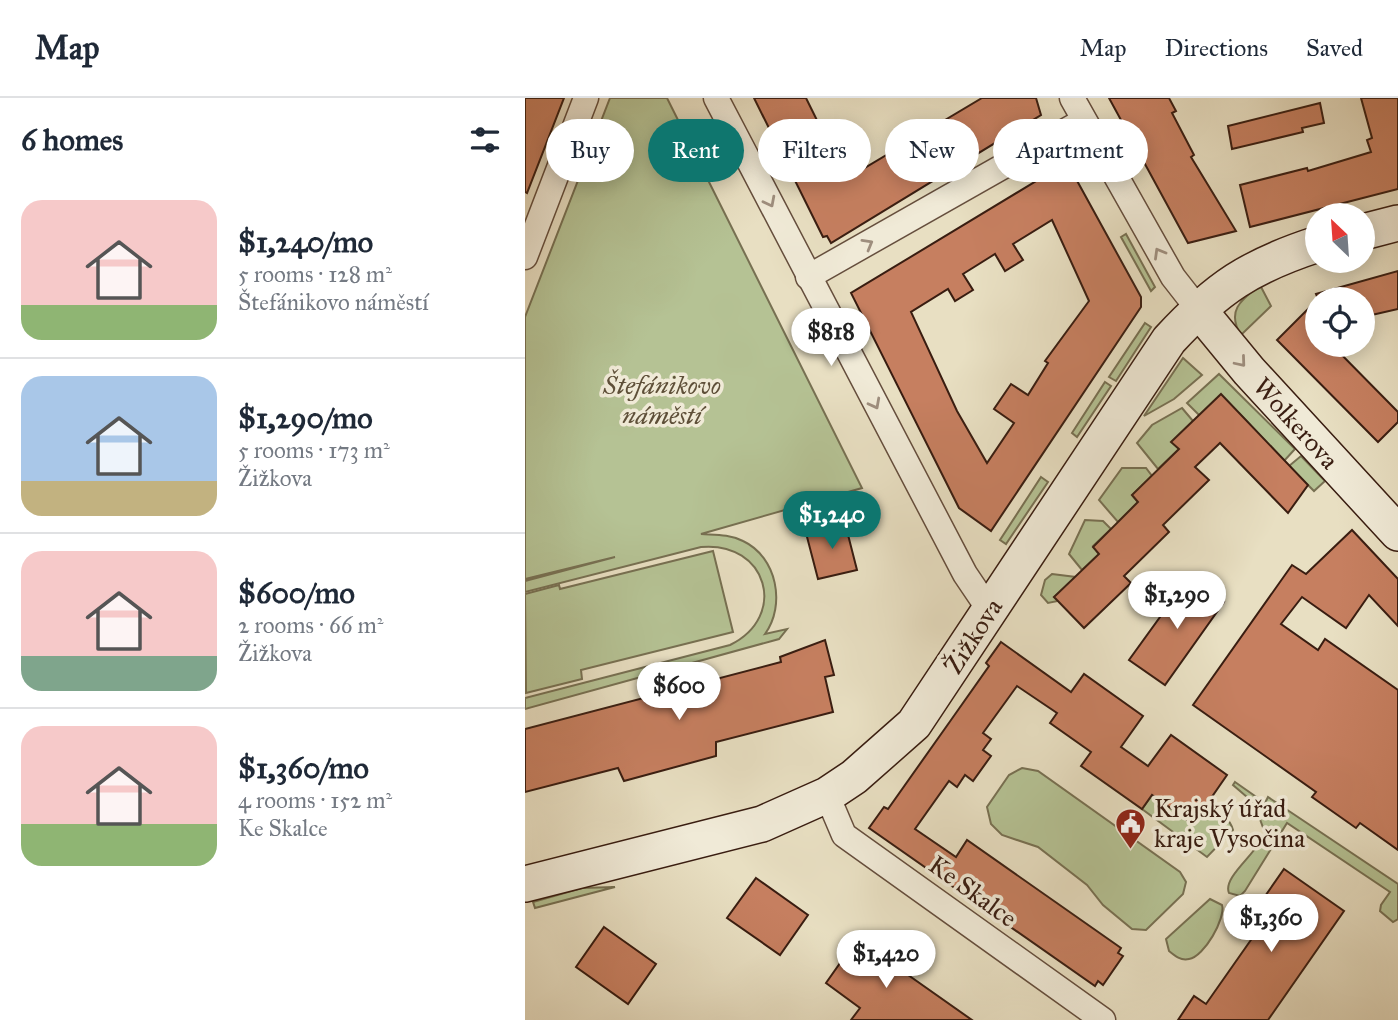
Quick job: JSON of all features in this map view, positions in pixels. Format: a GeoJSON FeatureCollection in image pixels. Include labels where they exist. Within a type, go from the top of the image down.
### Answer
{"type":"FeatureCollection","features":[{"type":"Feature","properties":{"kind":"main road"},"geometry":{"type":"LineString","coordinates":[[1375,229],[1398,223]]}},
{"type":"Feature","properties":{"kind":"main road","name":"Žižkova"},"geometry":{"type":"LineString","coordinates":[[525,884],[762,824],[827,795],[853,777],[914,724],[1169,340],[1223,287],[1257,267],[1305,249]]}},
{"type":"Feature","properties":{"kind":"main road","name":"Wolkerova"},"geometry":{"type":"LineString","coordinates":[[1198,309],[1249,371],[1398,533]]}},
{"type":"Feature","properties":{"kind":"street"},"geometry":{"type":"LineString","coordinates":[[525,257],[586,98]]}},
{"type":"Feature","properties":{"kind":"street"},"geometry":{"type":"LineString","coordinates":[[716,98],[965,574],[990,611]]}},
{"type":"Feature","properties":{"kind":"street"},"geometry":{"type":"LineString","coordinates":[[1072,98],[1082,119]]}},
{"type":"Feature","properties":{"kind":"street"},"geometry":{"type":"LineString","coordinates":[[809,277],[993,172]]}},
{"type":"Feature","properties":{"kind":"street"},"geometry":{"type":"LineString","coordinates":[[1118,182],[1173,277],[1198,309]]}},
{"type":"Feature","properties":{"kind":"street","name":"Ke Skalce"},"geometry":{"type":"LineString","coordinates":[[827,795],[844,835],[1095,1018]]}},
{"type":"Feature","properties":{"kind":"green space","name":"Štefánikovo náměstí"},"geometry":{"type":"Polygon","coordinates":[[[610,98],[667,98],[678,119],[648,119],[648,182],[709,182],[862,488],[701,534],[738,539],[755,548],[764,558],[775,583],[776,596],[775,609],[765,634],[787,629],[779,639],[525,709],[525,698],[730,645],[748,632],[760,617],[764,600],[762,583],[755,568],[742,556],[724,548],[701,547],[525,592],[525,581],[615,557],[525,579],[525,317],[577,182],[634,182],[634,119],[602,119],[610,98]]]}},
{"type":"Feature","properties":{"kind":"green space"},"geometry":{"type":"Polygon","coordinates":[[[1126,234],[1155,287],[1151,291],[1121,237],[1126,234]]]}},
{"type":"Feature","properties":{"kind":"green space"},"geometry":{"type":"Polygon","coordinates":[[[1260,285],[1271,306],[1241,335],[1235,313],[1242,301],[1260,285]]]}},
{"type":"Feature","properties":{"kind":"green space"},"geometry":{"type":"Polygon","coordinates":[[[1145,323],[1151,327],[1116,381],[1109,377],[1145,323]]]}},
{"type":"Feature","properties":{"kind":"green space"},"geometry":{"type":"Polygon","coordinates":[[[1183,358],[1202,375],[1174,399],[1144,416],[1183,358]]]}},
{"type":"Feature","properties":{"kind":"green space"},"geometry":{"type":"Polygon","coordinates":[[[1219,374],[1295,449],[1284,461],[1239,413],[1199,415],[1187,403],[1219,374]]]}},
{"type":"Feature","properties":{"kind":"green space"},"geometry":{"type":"Polygon","coordinates":[[[1105,382],[1111,386],[1077,437],[1072,433],[1105,382]]]}},
{"type":"Feature","properties":{"kind":"green space"},"geometry":{"type":"Polygon","coordinates":[[[1182,408],[1193,421],[1172,442],[1179,449],[1158,469],[1137,443],[1152,425],[1182,408]]]}},
{"type":"Feature","properties":{"kind":"green space"},"geometry":{"type":"Polygon","coordinates":[[[1301,456],[1325,481],[1314,491],[1289,466],[1301,456]]]}},
{"type":"Feature","properties":{"kind":"green space"},"geometry":{"type":"Polygon","coordinates":[[[1122,468],[1146,468],[1152,476],[1132,495],[1138,502],[1118,522],[1099,500],[1122,468]]]}},
{"type":"Feature","properties":{"kind":"green space"},"geometry":{"type":"Polygon","coordinates":[[[1041,477],[1048,482],[1006,544],[1000,540],[1041,477]]]}},
{"type":"Feature","properties":{"kind":"green space"},"geometry":{"type":"Polygon","coordinates":[[[1085,520],[1103,521],[1111,529],[1093,546],[1099,554],[1082,570],[1069,554],[1085,520]]]}},
{"type":"Feature","properties":{"kind":"green space"},"geometry":{"type":"Polygon","coordinates":[[[713,551],[733,632],[581,670],[582,679],[526,693],[525,594],[559,585],[560,589],[713,551]]]}},
{"type":"Feature","properties":{"kind":"green space"},"geometry":{"type":"Polygon","coordinates":[[[1052,574],[1076,577],[1054,597],[1058,601],[1048,603],[1041,595],[1045,580],[1052,574]]]}},
{"type":"Feature","properties":{"kind":"green space"},"geometry":{"type":"Polygon","coordinates":[[[1022,768],[1038,771],[1180,872],[1186,882],[1183,894],[1146,930],[1132,929],[1103,905],[1087,885],[1038,847],[1002,835],[991,824],[987,807],[1009,775],[1022,768]]]}},
{"type":"Feature","properties":{"kind":"green space"},"geometry":{"type":"Polygon","coordinates":[[[1235,782],[1265,803],[1268,797],[1398,884],[1398,919],[1393,922],[1380,911],[1390,892],[1287,823],[1245,891],[1240,896],[1229,893],[1228,887],[1235,872],[1265,833],[1254,803],[1233,785],[1235,782]]]}},
{"type":"Feature","properties":{"kind":"green space"},"geometry":{"type":"Polygon","coordinates":[[[1152,795],[1210,808],[1228,820],[1233,830],[1207,857],[1142,809],[1152,795]]]}},
{"type":"Feature","properties":{"kind":"green space"},"geometry":{"type":"Polygon","coordinates":[[[615,887],[535,908],[533,902],[582,888],[615,887]]]}},
{"type":"Feature","properties":{"kind":"green space"},"geometry":{"type":"Polygon","coordinates":[[[1210,899],[1222,905],[1221,919],[1213,936],[1195,957],[1178,958],[1169,951],[1166,939],[1210,899]]]}},
{"type":"Feature","properties":{"kind":"building"},"geometry":{"type":"Polygon","coordinates":[[[525,98],[564,98],[556,119],[546,119],[546,144],[527,193],[525,98]]]}},
{"type":"Feature","properties":{"kind":"building"},"geometry":{"type":"Polygon","coordinates":[[[754,98],[806,98],[816,119],[764,119],[754,98]]]}},
{"type":"Feature","properties":{"kind":"building"},"geometry":{"type":"Polygon","coordinates":[[[982,98],[1036,98],[1041,115],[1034,119],[993,119],[993,144],[979,153],[979,119],[947,119],[982,98]]]}},
{"type":"Feature","properties":{"kind":"building"},"geometry":{"type":"Polygon","coordinates":[[[1109,98],[1169,98],[1176,111],[1172,113],[1194,155],[1191,157],[1236,231],[1188,243],[1148,170],[1148,119],[1120,119],[1109,98]]]}},
{"type":"Feature","properties":{"kind":"building"},"geometry":{"type":"Polygon","coordinates":[[[1361,98],[1398,98],[1398,189],[1343,203],[1305,203],[1305,213],[1250,227],[1240,185],[1307,168],[1308,171],[1371,152],[1367,140],[1372,138],[1361,98]]]}},
{"type":"Feature","properties":{"kind":"building"},"geometry":{"type":"Polygon","coordinates":[[[1320,103],[1324,123],[1302,128],[1303,132],[1232,149],[1228,126],[1320,103]]]}},
{"type":"Feature","properties":{"kind":"building"},"geometry":{"type":"Polygon","coordinates":[[[885,156],[885,182],[931,182],[831,243],[827,236],[823,237],[796,182],[871,182],[871,164],[885,156]]]}},
{"type":"Feature","properties":{"kind":"building"},"geometry":{"type":"Polygon","coordinates":[[[1035,182],[1078,182],[1141,297],[1141,307],[991,531],[959,508],[851,293],[1035,182]],[[1052,220],[1013,244],[1023,260],[1005,271],[995,254],[963,274],[973,290],[955,301],[948,289],[911,312],[957,411],[987,463],[1014,423],[994,409],[1011,384],[1028,395],[1048,363],[1045,361],[1089,301],[1052,220]]]}},
{"type":"Feature","properties":{"kind":"building"},"geometry":{"type":"Polygon","coordinates":[[[1398,271],[1398,309],[1375,314],[1375,287],[1341,287],[1398,271]]]}},
{"type":"Feature","properties":{"kind":"building"},"geometry":{"type":"Polygon","coordinates":[[[1305,312],[1305,357],[1344,357],[1398,412],[1398,422],[1378,442],[1277,340],[1305,312]]]}},
{"type":"Feature","properties":{"kind":"building"},"geometry":{"type":"Polygon","coordinates":[[[1221,394],[1308,485],[1288,513],[1220,443],[1195,467],[1209,480],[1163,525],[1169,532],[1124,576],[1131,583],[1084,628],[1054,597],[1099,554],[1093,547],[1138,502],[1132,495],[1179,449],[1171,442],[1221,394]]]}},
{"type":"Feature","properties":{"kind":"building"},"geometry":{"type":"Polygon","coordinates":[[[845,523],[857,570],[818,579],[806,533],[845,523]]]}},
{"type":"Feature","properties":{"kind":"building"},"geometry":{"type":"Polygon","coordinates":[[[1352,530],[1398,579],[1398,626],[1369,595],[1346,628],[1302,597],[1281,624],[1318,650],[1325,639],[1398,690],[1398,850],[1360,823],[1356,828],[1312,797],[1316,792],[1193,705],[1292,565],[1306,574],[1352,530]]]}},
{"type":"Feature","properties":{"kind":"building"},"geometry":{"type":"Polygon","coordinates":[[[1189,577],[1224,602],[1165,685],[1129,660],[1189,577]]]}},
{"type":"Feature","properties":{"kind":"building"},"geometry":{"type":"Polygon","coordinates":[[[825,640],[834,675],[825,677],[833,712],[716,742],[716,756],[624,781],[618,768],[525,792],[525,729],[781,662],[780,657],[825,640]]]}},
{"type":"Feature","properties":{"kind":"building"},"geometry":{"type":"Polygon","coordinates":[[[1001,642],[1071,692],[1084,674],[1143,716],[1121,747],[1148,766],[1171,735],[1227,775],[1193,824],[1152,795],[1142,809],[1081,766],[1091,752],[1050,723],[1057,713],[1017,686],[983,733],[991,739],[983,750],[991,756],[973,781],[965,775],[957,787],[949,781],[915,829],[956,857],[967,840],[1121,948],[1118,953],[1123,956],[1103,985],[1098,981],[1095,986],[869,828],[884,807],[888,809],[989,666],[986,663],[1001,642]]]}},
{"type":"Feature","properties":{"kind":"building"},"geometry":{"type":"Polygon","coordinates":[[[1284,869],[1344,911],[1268,1020],[1178,1020],[1194,996],[1206,1004],[1267,917],[1256,909],[1284,869]]]}},
{"type":"Feature","properties":{"kind":"building"},"geometry":{"type":"Polygon","coordinates":[[[756,878],[808,915],[780,955],[727,918],[756,878]]]}},
{"type":"Feature","properties":{"kind":"building"},"geometry":{"type":"Polygon","coordinates":[[[604,927],[656,964],[628,1004],[576,967],[604,927]]]}},
{"type":"Feature","properties":{"kind":"building"},"geometry":{"type":"Polygon","coordinates":[[[857,939],[972,1020],[851,1020],[860,1008],[826,983],[857,939]]]}},
{"type":"Feature","properties":{"kind":"place","name":"Krajský úřad kraje Vysočina"},"geometry":{"type":"Point","coordinates":[1131,850]}}]}
